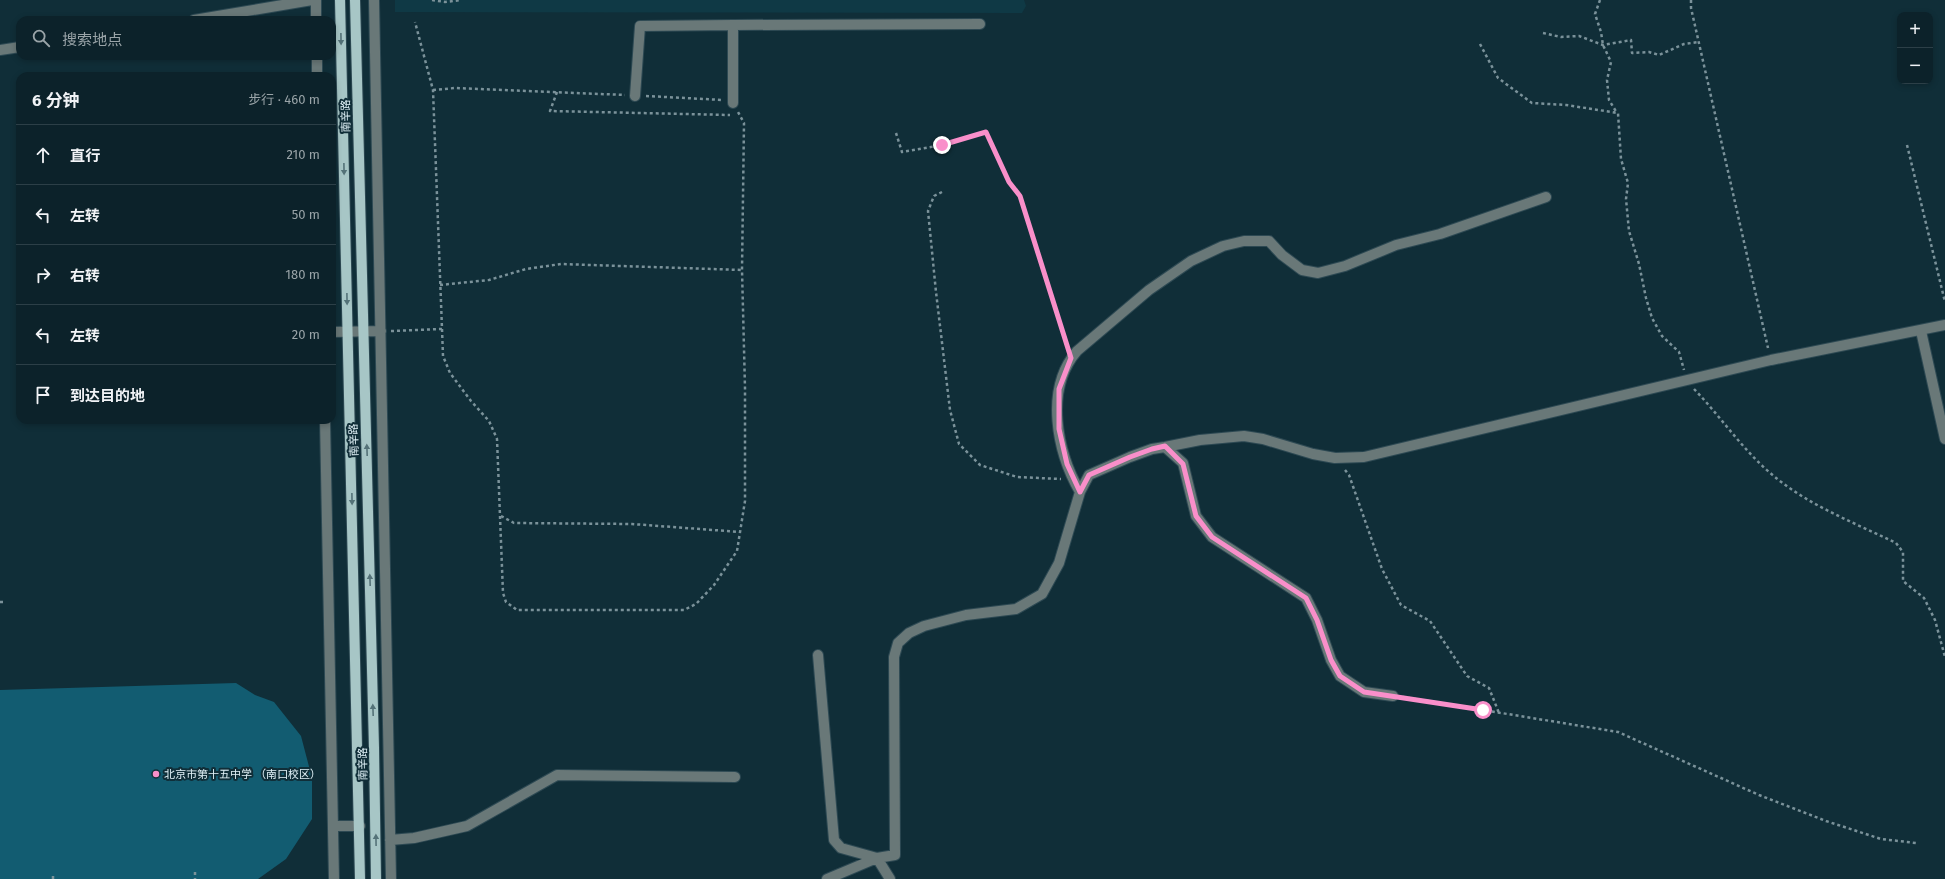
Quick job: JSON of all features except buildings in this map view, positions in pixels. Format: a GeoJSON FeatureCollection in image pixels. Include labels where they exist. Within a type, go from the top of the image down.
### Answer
{"type":"FeatureCollection","features":[{"type":"Feature","properties":{"kind":"main road","name":"南辛路"},"geometry":{"type":"LineString","coordinates":[[340,0],[360,826],[360,879]]}},
{"type":"Feature","properties":{"kind":"main road","name":"南辛路"},"geometry":{"type":"LineString","coordinates":[[355,0],[376,879]]}},
{"type":"Feature","properties":{"kind":"street"},"geometry":{"type":"LineString","coordinates":[[218,16],[312,0]]}},
{"type":"Feature","properties":{"kind":"street"},"geometry":{"type":"LineString","coordinates":[[316,0],[316,16]]}},
{"type":"Feature","properties":{"kind":"street"},"geometry":{"type":"LineString","coordinates":[[374,0],[391,879]]}},
{"type":"Feature","properties":{"kind":"street"},"geometry":{"type":"LineString","coordinates":[[635,96],[640,26],[980,24]]}},
{"type":"Feature","properties":{"kind":"street"},"geometry":{"type":"LineString","coordinates":[[733,25],[733,103]]}},
{"type":"Feature","properties":{"kind":"street"},"geometry":{"type":"LineString","coordinates":[[0,50],[16,48]]}},
{"type":"Feature","properties":{"kind":"street"},"geometry":{"type":"LineString","coordinates":[[317,60],[317,72]]}},
{"type":"Feature","properties":{"kind":"street"},"geometry":{"type":"LineString","coordinates":[[1080,492],[1073,480],[1067,464],[1059,429],[1059,389],[1068,361],[1149,290],[1191,261],[1223,246],[1244,241],[1269,241],[1282,255],[1302,270],[1318,273],[1346,266],[1396,245],[1440,234],[1546,197]]}},
{"type":"Feature","properties":{"kind":"street"},"geometry":{"type":"LineString","coordinates":[[827,879],[877,858],[895,855],[896,802],[894,763],[894,657],[898,643],[909,633],[924,626],[966,615],[1016,609],[1042,594],[1059,563],[1080,492],[1089,475],[1152,449],[1200,440],[1244,436],[1263,439],[1313,454],[1335,458],[1364,457],[1771,360],[1945,325]]}},
{"type":"Feature","properties":{"kind":"street"},"geometry":{"type":"LineString","coordinates":[[336,332],[381,331]]}},
{"type":"Feature","properties":{"kind":"street"},"geometry":{"type":"LineString","coordinates":[[1921,331],[1945,439]]}},
{"type":"Feature","properties":{"kind":"street"},"geometry":{"type":"LineString","coordinates":[[325,424],[334,879]]}},
{"type":"Feature","properties":{"kind":"street"},"geometry":{"type":"LineString","coordinates":[[1165,446],[1183,464],[1196,516],[1212,537],[1306,598],[1317,620],[1331,660],[1340,676],[1364,692],[1393,696]]}},
{"type":"Feature","properties":{"kind":"street"},"geometry":{"type":"LineString","coordinates":[[818,655],[834,840],[841,848],[877,858],[890,879]]}},
{"type":"Feature","properties":{"kind":"street"},"geometry":{"type":"LineString","coordinates":[[390,840],[414,838],[467,826],[557,775],[735,777]]}},
{"type":"Feature","properties":{"kind":"street"},"geometry":{"type":"LineString","coordinates":[[334,826],[360,826]]}},
{"type":"Feature","properties":{"kind":"path"},"geometry":{"type":"LineString","coordinates":[[432,0],[445,2],[461,0]]}},
{"type":"Feature","properties":{"kind":"path"},"geometry":{"type":"LineString","coordinates":[[1600,0],[1595,14],[1601,32],[1603,45],[1610,62],[1607,80],[1609,100],[1618,113],[1621,158],[1628,183],[1626,199],[1629,231],[1639,264],[1652,318],[1662,336],[1679,352],[1685,380],[1707,403],[1750,454],[1774,477],[1798,494],[1896,543],[1903,552],[1903,581],[1924,598],[1935,620],[1945,657]]}},
{"type":"Feature","properties":{"kind":"path"},"geometry":{"type":"LineString","coordinates":[[1691,0],[1699,42],[1771,360]]}},
{"type":"Feature","properties":{"kind":"path"},"geometry":{"type":"LineString","coordinates":[[415,22],[434,90],[443,356],[450,373],[471,401],[489,421],[497,439],[503,593],[506,602],[517,610],[684,610],[696,604],[714,585],[737,551],[745,494],[745,388],[742,270],[744,123],[733,103],[719,99],[455,88],[434,90]]}},
{"type":"Feature","properties":{"kind":"path"},"geometry":{"type":"LineString","coordinates":[[1543,32],[1561,37],[1579,36],[1603,45],[1630,40],[1632,53],[1649,52],[1659,55],[1684,44],[1699,42]]}},
{"type":"Feature","properties":{"kind":"path"},"geometry":{"type":"LineString","coordinates":[[1480,44],[1498,78],[1532,103],[1566,105],[1618,113]]}},
{"type":"Feature","properties":{"kind":"path"},"geometry":{"type":"LineString","coordinates":[[557,92],[550,111],[740,116]]}},
{"type":"Feature","properties":{"kind":"path"},"geometry":{"type":"LineString","coordinates":[[896,133],[902,152],[942,145],[986,132],[1009,182],[1020,196],[1071,358],[1068,361]]}},
{"type":"Feature","properties":{"kind":"path"},"geometry":{"type":"LineString","coordinates":[[1907,145],[1945,302]]}},
{"type":"Feature","properties":{"kind":"path"},"geometry":{"type":"LineString","coordinates":[[942,192],[934,196],[928,211],[950,410],[959,444],[980,465],[1017,477],[1073,480]]}},
{"type":"Feature","properties":{"kind":"path"},"geometry":{"type":"LineString","coordinates":[[440,284],[489,280],[526,269],[561,264],[742,270]]}},
{"type":"Feature","properties":{"kind":"path"},"geometry":{"type":"LineString","coordinates":[[381,331],[442,329]]}},
{"type":"Feature","properties":{"kind":"path"},"geometry":{"type":"LineString","coordinates":[[1335,458],[1349,475],[1382,569],[1401,605],[1430,621],[1467,676],[1489,688],[1499,713]]}},
{"type":"Feature","properties":{"kind":"path"},"geometry":{"type":"LineString","coordinates":[[500,516],[514,523],[632,524],[740,532]]}},
{"type":"Feature","properties":{"kind":"path"},"geometry":{"type":"LineString","coordinates":[[0,602],[5,602]]}},
{"type":"Feature","properties":{"kind":"path"},"geometry":{"type":"LineString","coordinates":[[1393,696],[1618,732],[1759,795],[1826,821],[1880,839],[1916,843]]}},
{"type":"Feature","properties":{"kind":"path"},"geometry":{"type":"LineString","coordinates":[[195,872],[195,879]]}},
{"type":"Feature","properties":{"kind":"path"},"geometry":{"type":"LineString","coordinates":[[53,874],[53,879]]}},
{"type":"Feature","properties":{"kind":"shaded area"},"geometry":{"type":"Polygon","coordinates":[[[395,0],[1024,0],[1026,6],[1022,13],[395,12],[395,0]]]}},
{"type":"Feature","properties":{"kind":"shaded area","name":"北京市第十五中学 （南口校区）"},"geometry":{"type":"Polygon","coordinates":[[[236,683],[255,695],[274,702],[301,736],[312,778],[312,819],[286,859],[258,879],[0,879],[0,690],[236,683]]]}},
{"type":"Feature","properties":{"kind":"place","name":"北京市第十五中学 （南口校区）"},"geometry":{"type":"Point","coordinates":[156,774]}},
{"type":"Feature","properties":{"kind":"route"},"geometry":{"type":"LineString","coordinates":[[942,145],[986,132],[1009,182],[1020,196],[1071,358],[1068,361],[1059,389],[1059,429],[1067,464],[1073,480],[1080,492],[1089,475],[1130,457],[1165,446],[1183,464],[1196,516],[1212,537],[1306,598],[1317,620],[1331,660],[1340,676],[1364,692],[1483,710]]}}]}
